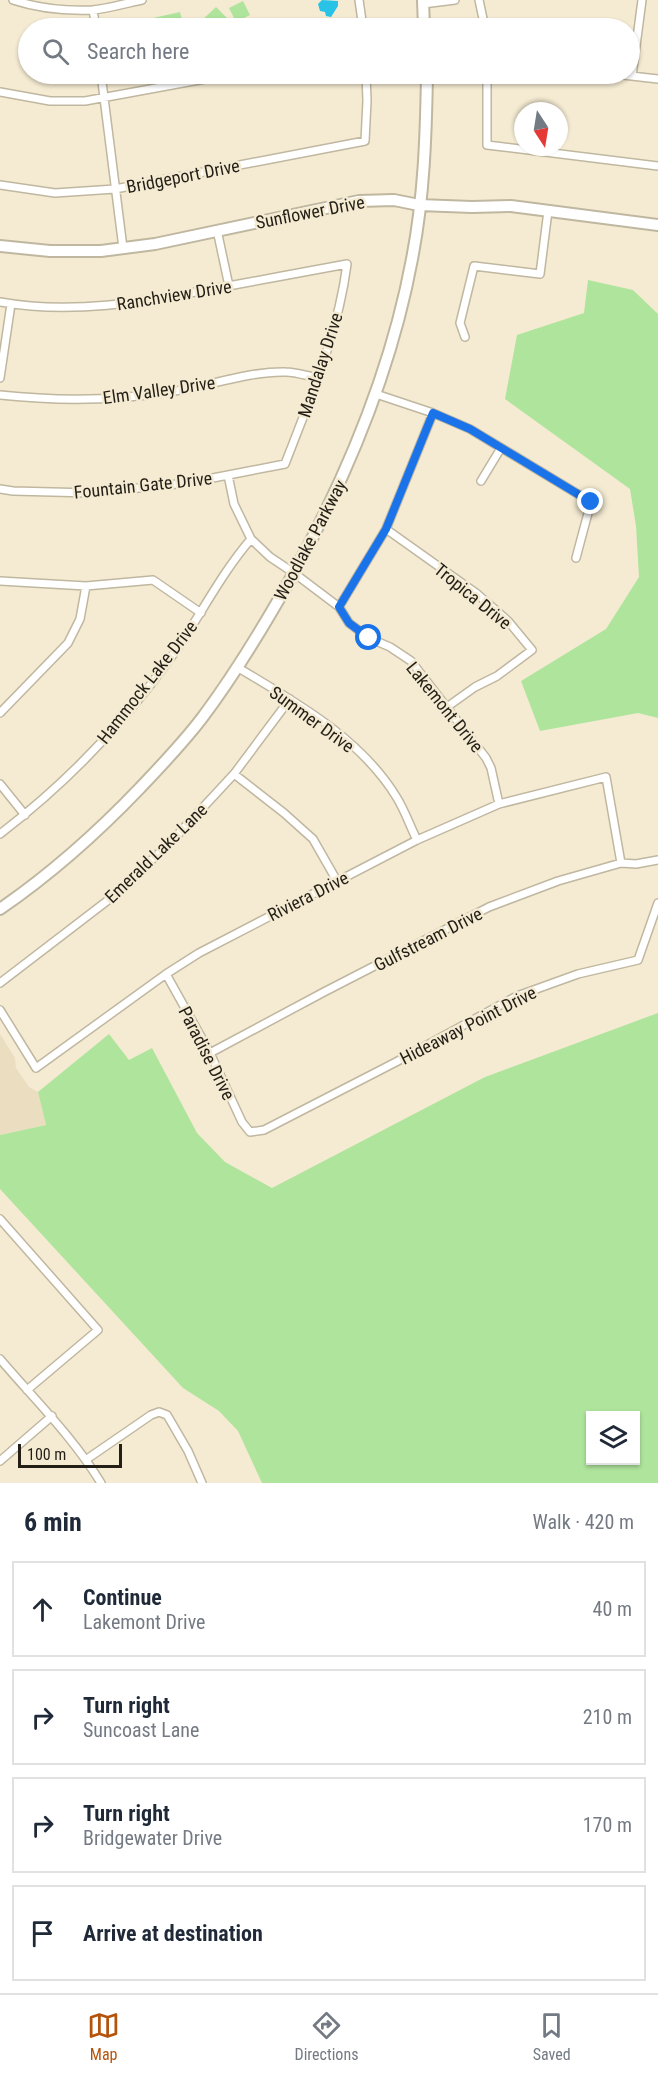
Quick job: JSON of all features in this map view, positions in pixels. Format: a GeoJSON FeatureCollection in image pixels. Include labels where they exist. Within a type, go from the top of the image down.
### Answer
{"type":"FeatureCollection","features":[{"type":"Feature","properties":{"kind":"street"},"geometry":{"type":"LineString","coordinates":[[13,0],[47,7],[93,10],[142,0]]}},
{"type":"Feature","properties":{"kind":"street"},"geometry":{"type":"LineString","coordinates":[[359,0],[362,18]]}},
{"type":"Feature","properties":{"kind":"street"},"geometry":{"type":"LineString","coordinates":[[424,18],[423,2],[455,0]]}},
{"type":"Feature","properties":{"kind":"street"},"geometry":{"type":"LineString","coordinates":[[479,0],[483,18]]}},
{"type":"Feature","properties":{"kind":"street"},"geometry":{"type":"LineString","coordinates":[[640,18],[642,0]]}},
{"type":"Feature","properties":{"kind":"street"},"geometry":{"type":"LineString","coordinates":[[93,10],[94,18]]}},
{"type":"Feature","properties":{"kind":"street"},"geometry":{"type":"LineString","coordinates":[[640,77],[658,79]]}},
{"type":"Feature","properties":{"kind":"street"},"geometry":{"type":"LineString","coordinates":[[102,84],[123,248]]}},
{"type":"Feature","properties":{"kind":"street"},"geometry":{"type":"LineString","coordinates":[[0,92],[50,101],[85,101],[181,84]]}},
{"type":"Feature","properties":{"kind":"street","name":"Bridgeport Drive"},"geometry":{"type":"LineString","coordinates":[[0,185],[55,193],[115,189],[365,141],[366,84]]}},
{"type":"Feature","properties":{"kind":"street","name":"Woodlake Parkway"},"geometry":{"type":"LineString","coordinates":[[0,909],[71,856],[155,772],[201,719],[270,615],[323,520],[376,394],[399,319],[413,257],[426,136],[427,84]]}},
{"type":"Feature","properties":{"kind":"street"},"geometry":{"type":"LineString","coordinates":[[487,84],[487,145],[658,166]]}},
{"type":"Feature","properties":{"kind":"street","name":"Sunflower Drive"},"geometry":{"type":"LineString","coordinates":[[0,246],[101,251],[155,244],[359,201],[394,200],[419,205],[472,207],[512,206],[658,225]]}},
{"type":"Feature","properties":{"kind":"street"},"geometry":{"type":"LineString","coordinates":[[465,337],[460,322],[474,266],[540,274],[548,211]]}},
{"type":"Feature","properties":{"kind":"street"},"geometry":{"type":"LineString","coordinates":[[218,230],[229,286]]}},
{"type":"Feature","properties":{"kind":"street","name":"Ranchview Drive"},"geometry":{"type":"LineString","coordinates":[[0,302],[52,308],[141,303],[347,264]]}},
{"type":"Feature","properties":{"kind":"street","name":"Mandalay Drive"},"geometry":{"type":"LineString","coordinates":[[285,464],[318,378],[344,291],[347,264]]}},
{"type":"Feature","properties":{"kind":"street"},"geometry":{"type":"LineString","coordinates":[[0,378],[11,304]]}},
{"type":"Feature","properties":{"kind":"street","name":"Elm Valley Drive"},"geometry":{"type":"LineString","coordinates":[[0,395],[33,399],[127,397],[170,392],[255,375],[287,372],[318,378]]}},
{"type":"Feature","properties":{"kind":"street"},"geometry":{"type":"LineString","coordinates":[[376,394],[433,413],[470,429],[591,502],[576,558]]}},
{"type":"Feature","properties":{"kind":"street"},"geometry":{"type":"LineString","coordinates":[[339,607],[386,529],[433,413]]}},
{"type":"Feature","properties":{"kind":"street"},"geometry":{"type":"LineString","coordinates":[[481,481],[501,448]]}},
{"type":"Feature","properties":{"kind":"street","name":"Fountain Gate Drive"},"geometry":{"type":"LineString","coordinates":[[0,489],[91,493],[187,483],[285,464]]}},
{"type":"Feature","properties":{"kind":"street","name":"Lakemont Drive"},"geometry":{"type":"LineString","coordinates":[[228,475],[234,504],[251,539],[270,557],[339,607],[349,623],[369,638],[390,647],[411,662],[486,758],[491,768],[499,804]]}},
{"type":"Feature","properties":{"kind":"street","name":"Tropica Drive"},"geometry":{"type":"LineString","coordinates":[[386,529],[476,593],[508,621],[532,650],[497,676],[475,687],[447,707]]}},
{"type":"Feature","properties":{"kind":"street","name":"Hammock Lake Drive"},"geometry":{"type":"LineString","coordinates":[[0,834],[25,815],[71,772],[122,719],[169,661],[234,558],[251,539]]}},
{"type":"Feature","properties":{"kind":"street"},"geometry":{"type":"LineString","coordinates":[[0,581],[86,586],[153,580],[201,613]]}},
{"type":"Feature","properties":{"kind":"street"},"geometry":{"type":"LineString","coordinates":[[0,713],[68,643],[80,619],[86,586]]}},
{"type":"Feature","properties":{"kind":"street","name":"Summer Drive"},"geometry":{"type":"LineString","coordinates":[[237,667],[290,699],[362,755],[397,798],[417,840]]}},
{"type":"Feature","properties":{"kind":"street","name":"Emerald Lake Lane"},"geometry":{"type":"LineString","coordinates":[[0,983],[107,901],[177,836],[234,774],[290,699]]}},
{"type":"Feature","properties":{"kind":"street"},"geometry":{"type":"LineString","coordinates":[[234,774],[313,839],[337,881]]}},
{"type":"Feature","properties":{"kind":"street","name":"Riviera Drive"},"geometry":{"type":"LineString","coordinates":[[0,1010],[36,1068],[166,974],[199,953],[417,840],[499,804],[606,777],[621,863]]}},
{"type":"Feature","properties":{"kind":"street"},"geometry":{"type":"LineString","coordinates":[[0,784],[25,815]]}},
{"type":"Feature","properties":{"kind":"street","name":"Gulfstream Drive"},"geometry":{"type":"LineString","coordinates":[[210,1053],[489,907],[558,880],[621,863],[636,864],[658,860]]}},
{"type":"Feature","properties":{"kind":"street","name":"Hideaway Point Drive"},"geometry":{"type":"LineString","coordinates":[[250,1132],[264,1130],[274,1125],[517,996],[578,974],[638,960],[658,903]]}},
{"type":"Feature","properties":{"kind":"street","name":"Paradise Drive"},"geometry":{"type":"LineString","coordinates":[[166,974],[210,1053],[242,1122],[250,1132]]}},
{"type":"Feature","properties":{"kind":"street"},"geometry":{"type":"LineString","coordinates":[[0,1219],[98,1330],[27,1390]]}},
{"type":"Feature","properties":{"kind":"street"},"geometry":{"type":"LineString","coordinates":[[0,1359],[52,1416],[87,1459],[101,1483]]}},
{"type":"Feature","properties":{"kind":"street"},"geometry":{"type":"LineString","coordinates":[[87,1459],[151,1415],[159,1412],[167,1415],[188,1451],[202,1483]]}},
{"type":"Feature","properties":{"kind":"street"},"geometry":{"type":"LineString","coordinates":[[0,1461],[52,1416]]}},
{"type":"Feature","properties":{"kind":"shaded area"},"geometry":{"type":"Polygon","coordinates":[[[0,1034],[15,1058],[16,1068],[29,1087],[38,1092],[46,1125],[0,1135],[0,1034]]]}},
{"type":"Feature","properties":{"kind":"green space"},"geometry":{"type":"Polygon","coordinates":[[[243,1],[250,15],[244,18],[234,18],[229,8],[243,1]]]}},
{"type":"Feature","properties":{"kind":"green space"},"geometry":{"type":"Polygon","coordinates":[[[216,7],[227,18],[204,18],[216,7]]]}},
{"type":"Feature","properties":{"kind":"green space"},"geometry":{"type":"Polygon","coordinates":[[[180,12],[182,18],[153,18],[180,12]]]}},
{"type":"Feature","properties":{"kind":"green space"},"geometry":{"type":"Polygon","coordinates":[[[588,280],[633,290],[658,314],[658,718],[638,713],[540,731],[521,681],[606,629],[639,577],[636,526],[630,489],[505,399],[517,335],[584,313],[588,280]]]}},
{"type":"Feature","properties":{"kind":"green space"},"geometry":{"type":"Polygon","coordinates":[[[658,1013],[658,1483],[262,1483],[238,1431],[219,1411],[183,1388],[0,1189],[0,1135],[46,1125],[38,1092],[109,1034],[129,1060],[152,1048],[197,1133],[225,1162],[272,1188],[485,1077],[658,1013]]]}},
{"type":"Feature","properties":{"kind":"water"},"geometry":{"type":"Polygon","coordinates":[[[322,0],[338,1],[338,6],[331,17],[320,11],[318,4],[322,0]]]}},
{"type":"Feature","properties":{"kind":"route"},"geometry":{"type":"LineString","coordinates":[[369,638],[349,623],[339,607],[386,529],[433,413],[470,429],[591,502]]}}]}
